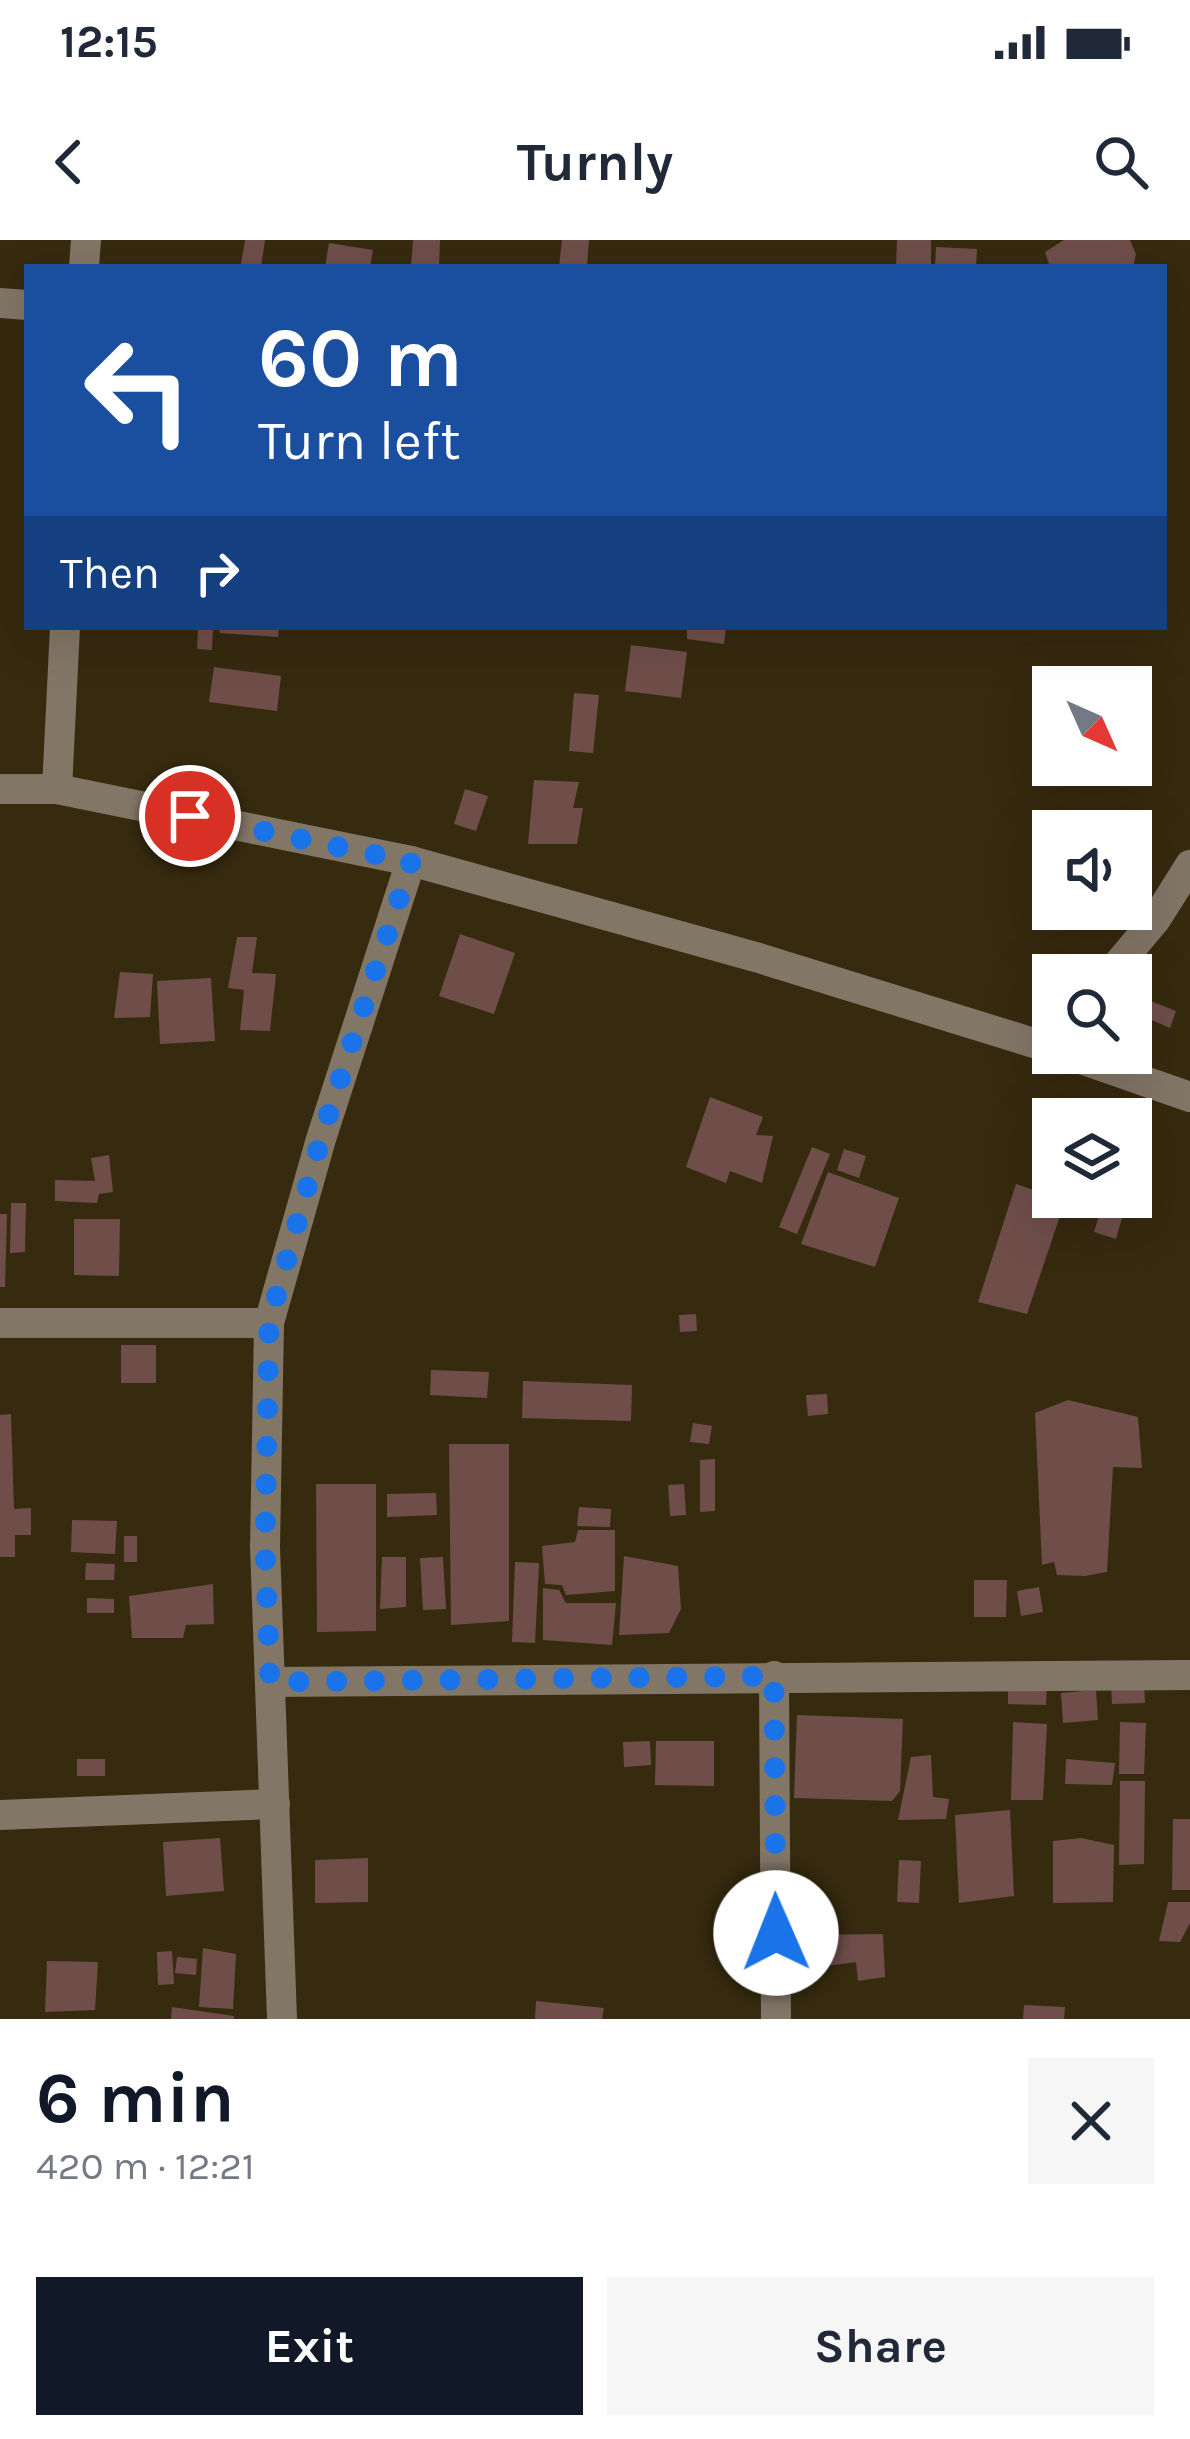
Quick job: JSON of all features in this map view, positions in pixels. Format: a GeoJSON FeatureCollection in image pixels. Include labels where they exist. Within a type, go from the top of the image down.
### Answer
{"type":"FeatureCollection","features":[{"type":"Feature","properties":{"kind":"street"},"geometry":{"type":"LineString","coordinates":[[57,789],[65,630]]}},
{"type":"Feature","properties":{"kind":"street"},"geometry":{"type":"LineString","coordinates":[[0,789],[57,789],[411,862],[759,958],[1032,1041]]}},
{"type":"Feature","properties":{"kind":"street"},"geometry":{"type":"LineString","coordinates":[[282,2019],[265,1547],[269,1323],[321,1138],[411,862]]}},
{"type":"Feature","properties":{"kind":"street"},"geometry":{"type":"LineString","coordinates":[[1127,954],[1156,919],[1190,865]]}},
{"type":"Feature","properties":{"kind":"street"},"geometry":{"type":"LineString","coordinates":[[1126,1074],[1190,1097]]}},
{"type":"Feature","properties":{"kind":"street"},"geometry":{"type":"LineString","coordinates":[[0,1324],[269,1323]]}},
{"type":"Feature","properties":{"kind":"street"},"geometry":{"type":"LineString","coordinates":[[270,1682],[1190,1675]]}},
{"type":"Feature","properties":{"kind":"street"},"geometry":{"type":"LineString","coordinates":[[774,1676],[776,2019]]}},
{"type":"Feature","properties":{"kind":"street"},"geometry":{"type":"LineString","coordinates":[[0,1816],[275,1804]]}},
{"type":"Feature","properties":{"kind":"building"},"geometry":{"type":"Polygon","coordinates":[[[245,240],[265,240],[261,264],[241,264],[245,240]]]}},
{"type":"Feature","properties":{"kind":"building"},"geometry":{"type":"Polygon","coordinates":[[[413,240],[440,240],[439,264],[411,264],[413,240]]]}},
{"type":"Feature","properties":{"kind":"building"},"geometry":{"type":"Polygon","coordinates":[[[562,240],[589,240],[587,264],[559,264],[562,240]]]}},
{"type":"Feature","properties":{"kind":"building"},"geometry":{"type":"Polygon","coordinates":[[[897,240],[931,240],[931,264],[896,264],[897,240]]]}},
{"type":"Feature","properties":{"kind":"building"},"geometry":{"type":"Polygon","coordinates":[[[1064,240],[1130,240],[1136,254],[1134,264],[1049,264],[1045,252],[1064,240]]]}},
{"type":"Feature","properties":{"kind":"building"},"geometry":{"type":"Polygon","coordinates":[[[329,243],[373,250],[371,264],[326,264],[329,243]]]}},
{"type":"Feature","properties":{"kind":"building"},"geometry":{"type":"Polygon","coordinates":[[[936,247],[977,249],[976,264],[935,264],[936,247]]]}},
{"type":"Feature","properties":{"kind":"building"},"geometry":{"type":"Polygon","coordinates":[[[198,630],[213,630],[212,650],[197,649],[198,630]]]}},
{"type":"Feature","properties":{"kind":"building"},"geometry":{"type":"Polygon","coordinates":[[[220,630],[279,630],[278,637],[220,630]]]}},
{"type":"Feature","properties":{"kind":"building"},"geometry":{"type":"Polygon","coordinates":[[[687,630],[726,630],[724,644],[687,639],[687,630]]]}},
{"type":"Feature","properties":{"kind":"building"},"geometry":{"type":"Polygon","coordinates":[[[631,645],[687,652],[681,698],[625,691],[631,645]]]}},
{"type":"Feature","properties":{"kind":"building"},"geometry":{"type":"Polygon","coordinates":[[[214,667],[281,676],[277,711],[209,702],[214,667]]]}},
{"type":"Feature","properties":{"kind":"building"},"geometry":{"type":"Polygon","coordinates":[[[574,693],[599,695],[593,753],[569,751],[574,693]]]}},
{"type":"Feature","properties":{"kind":"building"},"geometry":{"type":"Polygon","coordinates":[[[534,780],[579,782],[573,808],[583,808],[577,844],[528,844],[534,780]]]}},
{"type":"Feature","properties":{"kind":"building"},"geometry":{"type":"Polygon","coordinates":[[[465,789],[488,796],[476,831],[454,824],[465,789]]]}},
{"type":"Feature","properties":{"kind":"building"},"geometry":{"type":"Polygon","coordinates":[[[460,934],[515,953],[494,1014],[439,996],[460,934]]]}},
{"type":"Feature","properties":{"kind":"building"},"geometry":{"type":"Polygon","coordinates":[[[237,937],[257,937],[252,973],[276,974],[270,1031],[240,1030],[244,990],[228,988],[237,937]]]}},
{"type":"Feature","properties":{"kind":"building"},"geometry":{"type":"Polygon","coordinates":[[[120,972],[153,974],[150,1017],[114,1018],[120,972]]]}},
{"type":"Feature","properties":{"kind":"building"},"geometry":{"type":"Polygon","coordinates":[[[211,978],[215,1041],[160,1044],[157,981],[211,978]]]}},
{"type":"Feature","properties":{"kind":"building"},"geometry":{"type":"Polygon","coordinates":[[[1152,1002],[1176,1011],[1170,1028],[1152,1020],[1152,1002]]]}},
{"type":"Feature","properties":{"kind":"building"},"geometry":{"type":"Polygon","coordinates":[[[710,1097],[763,1117],[756,1135],[773,1136],[762,1183],[730,1171],[726,1183],[686,1167],[710,1097]]]}},
{"type":"Feature","properties":{"kind":"building"},"geometry":{"type":"Polygon","coordinates":[[[812,1147],[830,1154],[797,1234],[779,1227],[812,1147]]]}},
{"type":"Feature","properties":{"kind":"building"},"geometry":{"type":"Polygon","coordinates":[[[844,1149],[866,1156],[859,1178],[837,1170],[844,1149]]]}},
{"type":"Feature","properties":{"kind":"building"},"geometry":{"type":"Polygon","coordinates":[[[109,1155],[113,1192],[99,1194],[97,1203],[55,1201],[55,1180],[95,1181],[91,1158],[109,1155]]]}},
{"type":"Feature","properties":{"kind":"building"},"geometry":{"type":"Polygon","coordinates":[[[828,1172],[899,1198],[875,1267],[801,1244],[828,1172]]]}},
{"type":"Feature","properties":{"kind":"building"},"geometry":{"type":"Polygon","coordinates":[[[1016,1184],[1032,1190],[1032,1218],[1059,1218],[1027,1314],[978,1302],[1016,1184]]]}},
{"type":"Feature","properties":{"kind":"building"},"geometry":{"type":"Polygon","coordinates":[[[11,1203],[26,1203],[25,1252],[10,1253],[11,1203]]]}},
{"type":"Feature","properties":{"kind":"building"},"geometry":{"type":"Polygon","coordinates":[[[0,1214],[7,1214],[5,1287],[0,1287],[0,1214]]]}},
{"type":"Feature","properties":{"kind":"building"},"geometry":{"type":"Polygon","coordinates":[[[1098,1218],[1122,1218],[1116,1239],[1094,1232],[1098,1218]]]}},
{"type":"Feature","properties":{"kind":"building"},"geometry":{"type":"Polygon","coordinates":[[[74,1219],[120,1219],[119,1276],[74,1275],[74,1219]]]}},
{"type":"Feature","properties":{"kind":"building"},"geometry":{"type":"Polygon","coordinates":[[[696,1314],[697,1331],[680,1332],[679,1315],[696,1314]]]}},
{"type":"Feature","properties":{"kind":"building"},"geometry":{"type":"Polygon","coordinates":[[[121,1345],[156,1345],[156,1383],[121,1383],[121,1345]]]}},
{"type":"Feature","properties":{"kind":"building"},"geometry":{"type":"Polygon","coordinates":[[[431,1370],[489,1372],[487,1398],[430,1395],[431,1370]]]}},
{"type":"Feature","properties":{"kind":"building"},"geometry":{"type":"Polygon","coordinates":[[[523,1381],[632,1385],[631,1421],[522,1418],[523,1381]]]}},
{"type":"Feature","properties":{"kind":"building"},"geometry":{"type":"Polygon","coordinates":[[[827,1394],[828,1414],[808,1416],[806,1395],[827,1394]]]}},
{"type":"Feature","properties":{"kind":"building"},"geometry":{"type":"Polygon","coordinates":[[[1068,1400],[1138,1417],[1142,1468],[1113,1467],[1107,1572],[1085,1576],[1057,1575],[1054,1562],[1042,1565],[1035,1413],[1068,1400]]]}},
{"type":"Feature","properties":{"kind":"building"},"geometry":{"type":"Polygon","coordinates":[[[11,1414],[14,1509],[31,1508],[31,1535],[15,1535],[15,1557],[0,1557],[0,1415],[11,1414]]]}},
{"type":"Feature","properties":{"kind":"building"},"geometry":{"type":"Polygon","coordinates":[[[693,1423],[712,1426],[709,1444],[690,1442],[693,1423]]]}},
{"type":"Feature","properties":{"kind":"building"},"geometry":{"type":"Polygon","coordinates":[[[449,1444],[509,1444],[509,1621],[451,1625],[449,1444]]]}},
{"type":"Feature","properties":{"kind":"building"},"geometry":{"type":"Polygon","coordinates":[[[715,1459],[715,1511],[700,1512],[700,1460],[715,1459]]]}},
{"type":"Feature","properties":{"kind":"building"},"geometry":{"type":"Polygon","coordinates":[[[316,1484],[376,1484],[376,1631],[317,1632],[316,1484]]]}},
{"type":"Feature","properties":{"kind":"building"},"geometry":{"type":"Polygon","coordinates":[[[684,1484],[686,1515],[670,1516],[668,1485],[684,1484]]]}},
{"type":"Feature","properties":{"kind":"building"},"geometry":{"type":"Polygon","coordinates":[[[436,1493],[437,1515],[387,1517],[387,1494],[436,1493]]]}},
{"type":"Feature","properties":{"kind":"building"},"geometry":{"type":"Polygon","coordinates":[[[579,1507],[611,1509],[610,1527],[577,1526],[579,1507]]]}},
{"type":"Feature","properties":{"kind":"building"},"geometry":{"type":"Polygon","coordinates":[[[72,1520],[117,1521],[115,1554],[71,1552],[72,1520]]]}},
{"type":"Feature","properties":{"kind":"building"},"geometry":{"type":"Polygon","coordinates":[[[578,1530],[615,1530],[615,1591],[566,1595],[562,1585],[545,1584],[542,1546],[575,1542],[578,1530]]]}},
{"type":"Feature","properties":{"kind":"building"},"geometry":{"type":"Polygon","coordinates":[[[124,1536],[137,1536],[137,1562],[124,1562],[124,1536]]]}},
{"type":"Feature","properties":{"kind":"building"},"geometry":{"type":"Polygon","coordinates":[[[624,1556],[678,1566],[681,1609],[669,1633],[619,1635],[624,1556]]]}},
{"type":"Feature","properties":{"kind":"building"},"geometry":{"type":"Polygon","coordinates":[[[382,1557],[406,1557],[406,1607],[380,1609],[382,1557]]]}},
{"type":"Feature","properties":{"kind":"building"},"geometry":{"type":"Polygon","coordinates":[[[443,1557],[446,1609],[423,1610],[420,1558],[443,1557]]]}},
{"type":"Feature","properties":{"kind":"building"},"geometry":{"type":"Polygon","coordinates":[[[515,1562],[539,1563],[535,1643],[512,1642],[515,1562]]]}},
{"type":"Feature","properties":{"kind":"building"},"geometry":{"type":"Polygon","coordinates":[[[86,1563],[115,1564],[114,1580],[85,1580],[86,1563]]]}},
{"type":"Feature","properties":{"kind":"building"},"geometry":{"type":"Polygon","coordinates":[[[974,1580],[1007,1580],[1006,1617],[974,1617],[974,1580]]]}},
{"type":"Feature","properties":{"kind":"building"},"geometry":{"type":"Polygon","coordinates":[[[213,1584],[214,1624],[186,1625],[183,1638],[132,1638],[129,1596],[213,1584]]]}},
{"type":"Feature","properties":{"kind":"building"},"geometry":{"type":"Polygon","coordinates":[[[1039,1587],[1043,1612],[1021,1616],[1017,1591],[1039,1587]]]}},
{"type":"Feature","properties":{"kind":"building"},"geometry":{"type":"Polygon","coordinates":[[[543,1588],[559,1590],[566,1603],[616,1603],[612,1645],[543,1640],[543,1588]]]}},
{"type":"Feature","properties":{"kind":"building"},"geometry":{"type":"Polygon","coordinates":[[[87,1598],[114,1599],[114,1613],[87,1613],[87,1598]]]}},
{"type":"Feature","properties":{"kind":"building"},"geometry":{"type":"Polygon","coordinates":[[[1144,1682],[1145,1703],[1112,1704],[1111,1683],[1144,1682]]]}},
{"type":"Feature","properties":{"kind":"building"},"geometry":{"type":"Polygon","coordinates":[[[1008,1684],[1047,1684],[1046,1705],[1008,1704],[1008,1684]]]}},
{"type":"Feature","properties":{"kind":"building"},"geometry":{"type":"Polygon","coordinates":[[[1096,1690],[1098,1720],[1063,1723],[1061,1693],[1096,1690]]]}},
{"type":"Feature","properties":{"kind":"building"},"geometry":{"type":"Polygon","coordinates":[[[797,1715],[903,1719],[900,1791],[892,1801],[794,1798],[797,1715]]]}},
{"type":"Feature","properties":{"kind":"building"},"geometry":{"type":"Polygon","coordinates":[[[1013,1722],[1047,1724],[1043,1800],[1011,1800],[1013,1722]]]}},
{"type":"Feature","properties":{"kind":"building"},"geometry":{"type":"Polygon","coordinates":[[[1120,1722],[1146,1723],[1144,1774],[1119,1774],[1120,1722]]]}},
{"type":"Feature","properties":{"kind":"building"},"geometry":{"type":"Polygon","coordinates":[[[650,1741],[651,1765],[624,1767],[623,1742],[650,1741]]]}},
{"type":"Feature","properties":{"kind":"building"},"geometry":{"type":"Polygon","coordinates":[[[656,1741],[714,1741],[714,1786],[655,1785],[656,1741]]]}},
{"type":"Feature","properties":{"kind":"building"},"geometry":{"type":"Polygon","coordinates":[[[931,1755],[933,1797],[949,1799],[946,1819],[898,1820],[911,1757],[931,1755]]]}},
{"type":"Feature","properties":{"kind":"building"},"geometry":{"type":"Polygon","coordinates":[[[77,1759],[105,1759],[105,1776],[77,1776],[77,1759]]]}},
{"type":"Feature","properties":{"kind":"building"},"geometry":{"type":"Polygon","coordinates":[[[1066,1759],[1115,1763],[1112,1785],[1065,1784],[1066,1759]]]}},
{"type":"Feature","properties":{"kind":"building"},"geometry":{"type":"Polygon","coordinates":[[[1120,1781],[1145,1781],[1144,1864],[1119,1865],[1120,1781]]]}},
{"type":"Feature","properties":{"kind":"building"},"geometry":{"type":"Polygon","coordinates":[[[1010,1810],[1014,1896],[959,1903],[955,1815],[1010,1810]]]}},
{"type":"Feature","properties":{"kind":"building"},"geometry":{"type":"Polygon","coordinates":[[[1173,1819],[1190,1819],[1190,1890],[1172,1890],[1173,1819]]]}},
{"type":"Feature","properties":{"kind":"building"},"geometry":{"type":"Polygon","coordinates":[[[220,1838],[224,1891],[166,1896],[163,1842],[220,1838]]]}},
{"type":"Feature","properties":{"kind":"building"},"geometry":{"type":"Polygon","coordinates":[[[1081,1838],[1114,1845],[1113,1902],[1053,1903],[1053,1841],[1081,1838]]]}},
{"type":"Feature","properties":{"kind":"building"},"geometry":{"type":"Polygon","coordinates":[[[368,1858],[368,1902],[315,1903],[315,1860],[368,1858]]]}},
{"type":"Feature","properties":{"kind":"building"},"geometry":{"type":"Polygon","coordinates":[[[899,1860],[921,1861],[919,1903],[897,1902],[899,1860]]]}},
{"type":"Feature","properties":{"kind":"building"},"geometry":{"type":"Polygon","coordinates":[[[1168,1902],[1190,1902],[1190,1923],[1180,1942],[1159,1941],[1168,1902]]]}},
{"type":"Feature","properties":{"kind":"building"},"geometry":{"type":"Polygon","coordinates":[[[883,1934],[885,1977],[858,1981],[856,1962],[804,1969],[806,1935],[883,1934]]]}},
{"type":"Feature","properties":{"kind":"building"},"geometry":{"type":"Polygon","coordinates":[[[203,1948],[236,1954],[233,2009],[199,2007],[203,1948]]]}},
{"type":"Feature","properties":{"kind":"building"},"geometry":{"type":"Polygon","coordinates":[[[172,1951],[174,1984],[158,1985],[157,1952],[172,1951]]]}},
{"type":"Feature","properties":{"kind":"building"},"geometry":{"type":"Polygon","coordinates":[[[177,1957],[197,1959],[196,1975],[175,1973],[177,1957]]]}},
{"type":"Feature","properties":{"kind":"building"},"geometry":{"type":"Polygon","coordinates":[[[47,1961],[98,1962],[95,2010],[45,2012],[47,1961]]]}},
{"type":"Feature","properties":{"kind":"building"},"geometry":{"type":"Polygon","coordinates":[[[536,2001],[604,2008],[602,2019],[535,2019],[536,2001]]]}},
{"type":"Feature","properties":{"kind":"building"},"geometry":{"type":"Polygon","coordinates":[[[1024,2005],[1065,2007],[1064,2019],[1023,2019],[1024,2005]]]}},
{"type":"Feature","properties":{"kind":"building"},"geometry":{"type":"Polygon","coordinates":[[[172,2007],[234,2016],[234,2019],[171,2019],[172,2007]]]}},
{"type":"Feature","properties":{"kind":"route"},"geometry":{"type":"LineString","coordinates":[[190,816],[411,862],[321,1138],[269,1323],[265,1547],[270,1682],[774,1676],[776,1933]]}}]}
